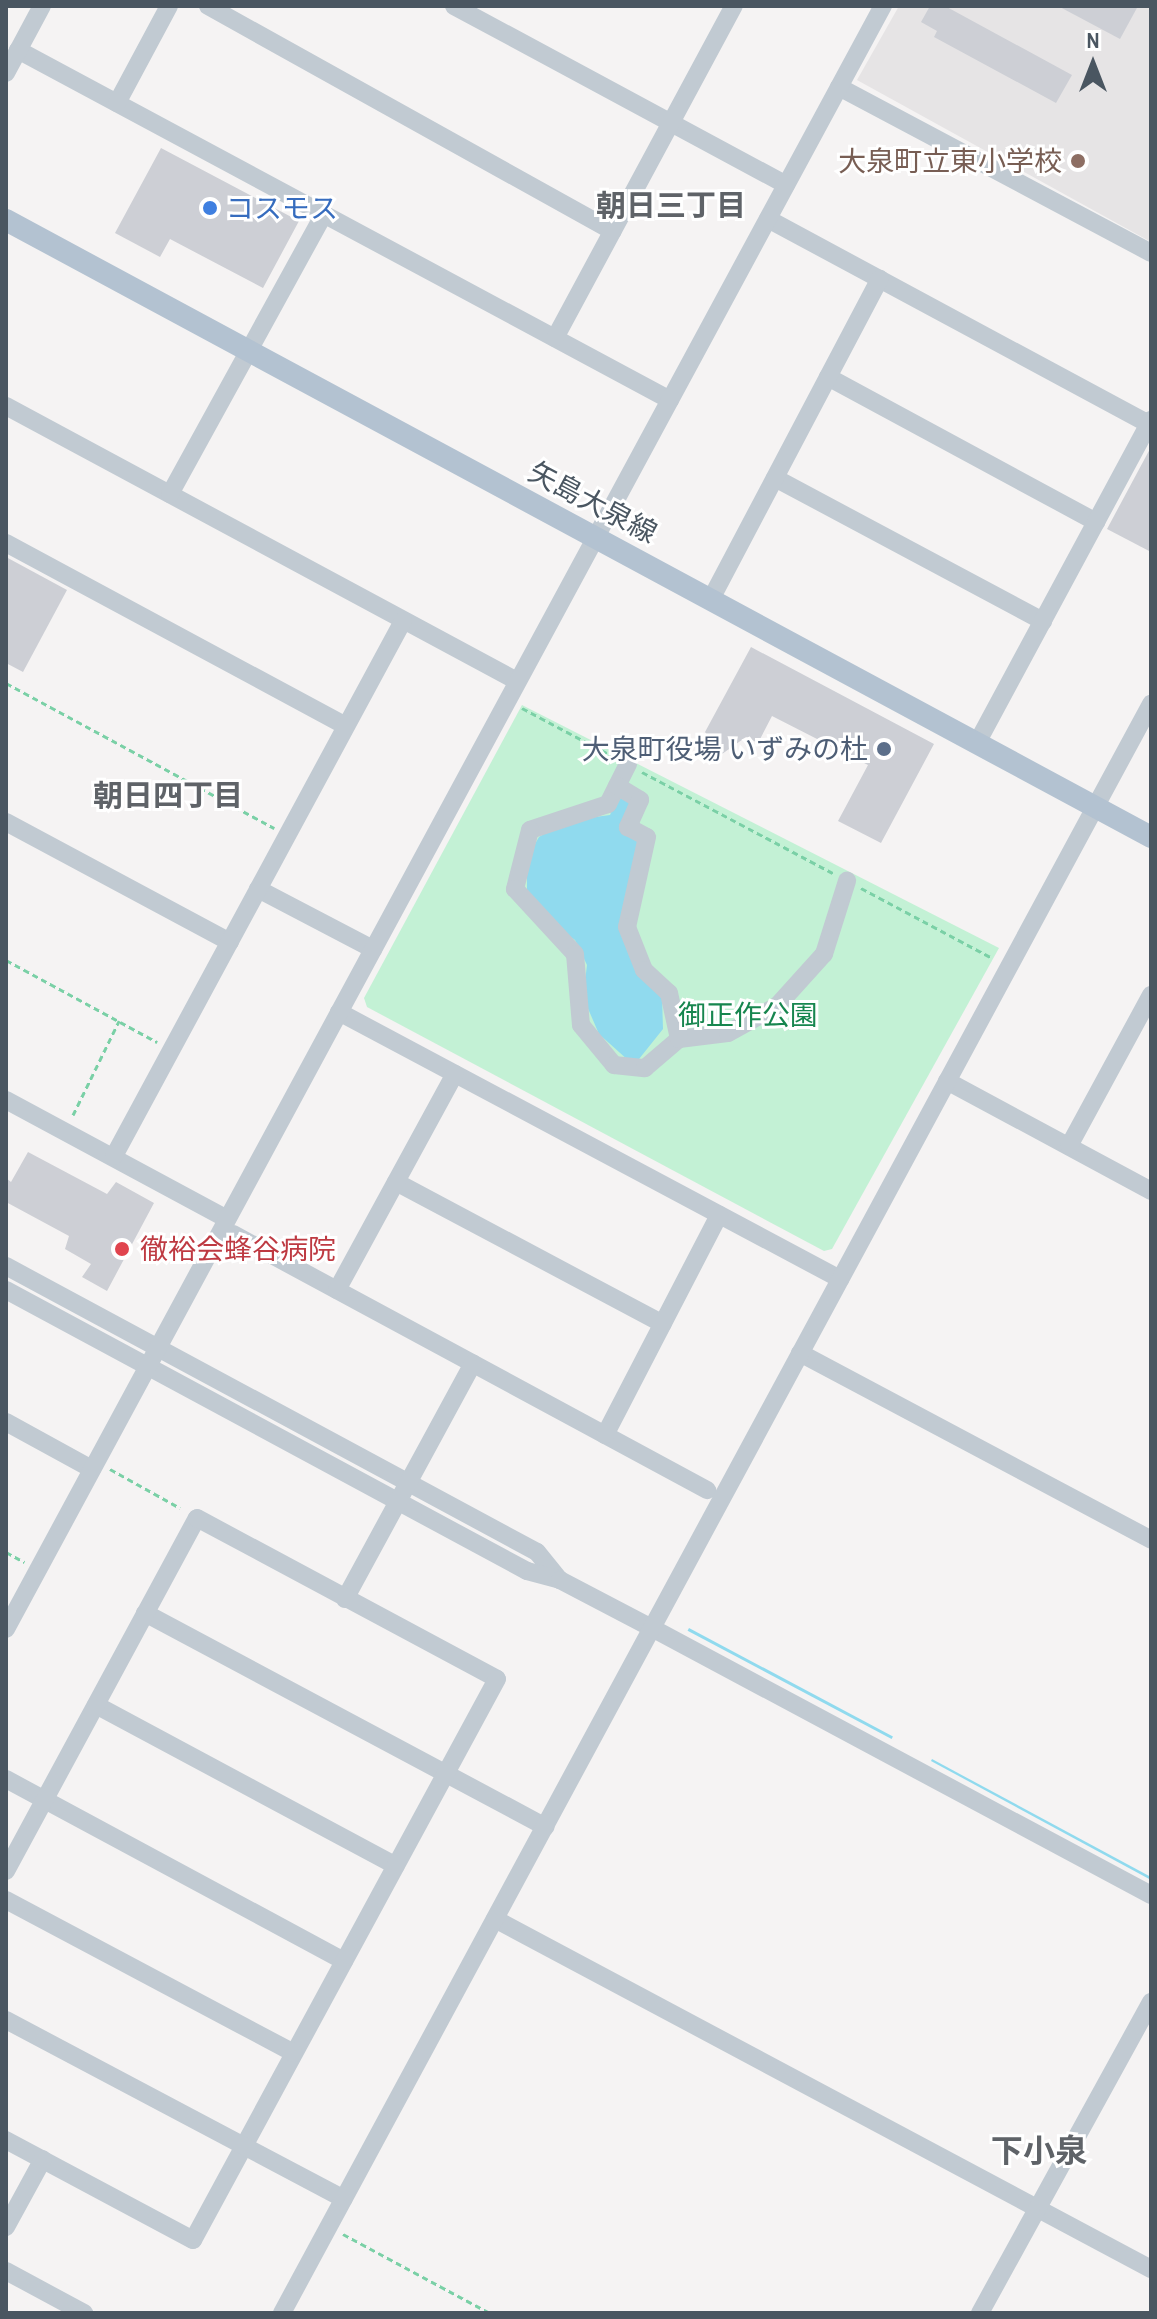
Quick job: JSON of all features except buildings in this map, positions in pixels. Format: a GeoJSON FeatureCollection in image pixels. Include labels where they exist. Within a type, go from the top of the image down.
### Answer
{"type":"FeatureCollection","features":[{"type":"Feature","properties":{"kind":"main road","name":"矢島大泉線"},"geometry":{"type":"LineString","coordinates":[[6,220],[1151,837]]}},
{"type":"Feature","properties":{"kind":"street"},"geometry":{"type":"LineString","coordinates":[[6,73],[42,6]]}},
{"type":"Feature","properties":{"kind":"street"},"geometry":{"type":"LineString","coordinates":[[117,103],[169,6]]}},
{"type":"Feature","properties":{"kind":"street"},"geometry":{"type":"LineString","coordinates":[[208,6],[613,231]]}},
{"type":"Feature","properties":{"kind":"street"},"geometry":{"type":"LineString","coordinates":[[454,6],[786,185]]}},
{"type":"Feature","properties":{"kind":"street"},"geometry":{"type":"LineString","coordinates":[[555,338],[732,11],[712,6]]}},
{"type":"Feature","properties":{"kind":"street"},"geometry":{"type":"LineString","coordinates":[[6,1629],[158,1347],[230,1227],[339,1012],[883,6]]}},
{"type":"Feature","properties":{"kind":"street"},"geometry":{"type":"LineString","coordinates":[[18,50],[670,400]]}},
{"type":"Feature","properties":{"kind":"street"},"geometry":{"type":"LineString","coordinates":[[839,87],[1151,253]]}},
{"type":"Feature","properties":{"kind":"street"},"geometry":{"type":"LineString","coordinates":[[170,494],[324,214]]}},
{"type":"Feature","properties":{"kind":"street"},"geometry":{"type":"LineString","coordinates":[[768,219],[1150,422],[977,743]]}},
{"type":"Feature","properties":{"kind":"street"},"geometry":{"type":"LineString","coordinates":[[711,599],[880,279]]}},
{"type":"Feature","properties":{"kind":"street"},"geometry":{"type":"LineString","coordinates":[[828,377],[1096,522]]}},
{"type":"Feature","properties":{"kind":"street"},"geometry":{"type":"LineString","coordinates":[[6,406],[517,681]]}},
{"type":"Feature","properties":{"kind":"street"},"geometry":{"type":"LineString","coordinates":[[775,478],[1043,621]]}},
{"type":"Feature","properties":{"kind":"street"},"geometry":{"type":"LineString","coordinates":[[6,543],[346,726]]}},
{"type":"Feature","properties":{"kind":"street"},"geometry":{"type":"LineString","coordinates":[[114,1156],[403,621]]}},
{"type":"Feature","properties":{"kind":"street"},"geometry":{"type":"LineString","coordinates":[[282,2313],[1151,704]]}},
{"type":"Feature","properties":{"kind":"street"},"geometry":{"type":"LineString","coordinates":[[628,764],[608,804],[530,830],[515,889],[575,954],[581,1025],[614,1065],[645,1068],[679,1039],[728,1033],[777,1006],[824,954],[847,881]]}},
{"type":"Feature","properties":{"kind":"street"},"geometry":{"type":"LineString","coordinates":[[617,786],[640,800],[628,827],[647,837],[627,927],[644,970],[669,993],[679,1039]]}},
{"type":"Feature","properties":{"kind":"street"},"geometry":{"type":"LineString","coordinates":[[6,822],[230,942]]}},
{"type":"Feature","properties":{"kind":"street"},"geometry":{"type":"LineString","coordinates":[[258,889],[373,949]]}},
{"type":"Feature","properties":{"kind":"street"},"geometry":{"type":"LineString","coordinates":[[1069,1146],[1151,995]]}},
{"type":"Feature","properties":{"kind":"street"},"geometry":{"type":"LineString","coordinates":[[339,1012],[840,1279]]}},
{"type":"Feature","properties":{"kind":"street"},"geometry":{"type":"LineString","coordinates":[[337,1290],[455,1074]]}},
{"type":"Feature","properties":{"kind":"street"},"geometry":{"type":"LineString","coordinates":[[947,1081],[1151,1191]]}},
{"type":"Feature","properties":{"kind":"street"},"geometry":{"type":"LineString","coordinates":[[6,1100],[114,1156],[337,1290],[707,1490]]}},
{"type":"Feature","properties":{"kind":"street"},"geometry":{"type":"LineString","coordinates":[[396,1182],[663,1324]]}},
{"type":"Feature","properties":{"kind":"street"},"geometry":{"type":"LineString","coordinates":[[605,1435],[719,1215]]}},
{"type":"Feature","properties":{"kind":"street"},"geometry":{"type":"LineString","coordinates":[[6,1266],[537,1552],[560,1580]]}},
{"type":"Feature","properties":{"kind":"street"},"geometry":{"type":"LineString","coordinates":[[6,1290],[527,1571],[560,1580],[1151,1895]]}},
{"type":"Feature","properties":{"kind":"street"},"geometry":{"type":"LineString","coordinates":[[800,1353],[1151,1540]]}},
{"type":"Feature","properties":{"kind":"street"},"geometry":{"type":"LineString","coordinates":[[345,1599],[473,1363]]}},
{"type":"Feature","properties":{"kind":"street"},"geometry":{"type":"LineString","coordinates":[[6,1422],[94,1465]]}},
{"type":"Feature","properties":{"kind":"street"},"geometry":{"type":"LineString","coordinates":[[6,1871],[197,1518],[497,1679],[193,2240],[6,2140]]}},
{"type":"Feature","properties":{"kind":"street"},"geometry":{"type":"LineString","coordinates":[[145,1613],[545,1827]]}},
{"type":"Feature","properties":{"kind":"street"},"geometry":{"type":"LineString","coordinates":[[96,1705],[396,1866]]}},
{"type":"Feature","properties":{"kind":"street"},"geometry":{"type":"LineString","coordinates":[[6,1779],[344,1961]]}},
{"type":"Feature","properties":{"kind":"street"},"geometry":{"type":"LineString","coordinates":[[6,1900],[294,2053]]}},
{"type":"Feature","properties":{"kind":"street"},"geometry":{"type":"LineString","coordinates":[[495,1919],[1151,2269]]}},
{"type":"Feature","properties":{"kind":"street"},"geometry":{"type":"LineString","coordinates":[[980,2313],[1151,2002]]}},
{"type":"Feature","properties":{"kind":"street"},"geometry":{"type":"LineString","coordinates":[[6,2020],[344,2199]]}},
{"type":"Feature","properties":{"kind":"street"},"geometry":{"type":"LineString","coordinates":[[6,2227],[43,2159]]}},
{"type":"Feature","properties":{"kind":"street"},"geometry":{"type":"LineString","coordinates":[[6,2271],[84,2313]]}},
{"type":"Feature","properties":{"kind":"path"},"geometry":{"type":"LineString","coordinates":[[6,683],[287,835]]}},
{"type":"Feature","properties":{"kind":"path"},"geometry":{"type":"LineString","coordinates":[[507,700],[995,960]]}},
{"type":"Feature","properties":{"kind":"path"},"geometry":{"type":"LineString","coordinates":[[6,960],[171,1050]]}},
{"type":"Feature","properties":{"kind":"path"},"geometry":{"type":"LineString","coordinates":[[65,1132],[119,1021]]}},
{"type":"Feature","properties":{"kind":"path"},"geometry":{"type":"LineString","coordinates":[[94,1465],[197,1518]]}},
{"type":"Feature","properties":{"kind":"path"},"geometry":{"type":"LineString","coordinates":[[329,2226],[490,2313]]}},
{"type":"Feature","properties":{"kind":"shaded area","name":"大泉町立東小学校"},"geometry":{"type":"Polygon","coordinates":[[[899,6],[1151,6],[1151,242],[857,80],[899,6]]]}},
{"type":"Feature","properties":{"kind":"green space","name":"御正作公園"},"geometry":{"type":"Polygon","coordinates":[[[522,705],[999,948],[832,1249],[824,1251],[367,1007],[364,998],[522,705]]]}},
{"type":"Feature","properties":{"kind":"water"},"geometry":{"type":"Polygon","coordinates":[[[618,797],[635,805],[625,826],[644,840],[620,926],[662,996],[663,1029],[639,1059],[629,1061],[599,1034],[583,997],[587,965],[575,940],[549,922],[527,891],[527,858],[539,837],[566,821],[610,815],[618,797]]]}},
{"type":"Feature","properties":{"kind":"water"},"geometry":{"type":"Polygon","coordinates":[[[689,1628],[893,1736],[892,1739],[688,1631],[689,1628]]]}},
{"type":"Feature","properties":{"kind":"water"},"geometry":{"type":"Polygon","coordinates":[[[931,1761],[1151,1877],[1151,1880],[931,1761]]]}},
{"type":"Feature","properties":{"kind":"place","name":"大泉町立東小学校"},"geometry":{"type":"Point","coordinates":[1078,161]}},
{"type":"Feature","properties":{"kind":"place","name":"コスモス"},"geometry":{"type":"Point","coordinates":[210,208]}},
{"type":"Feature","properties":{"kind":"place","name":"大泉町役場 いずみの杜"},"geometry":{"type":"Point","coordinates":[884,749]}},
{"type":"Feature","properties":{"kind":"place","name":"徹裕会蜂谷病院"},"geometry":{"type":"Point","coordinates":[122,1249]}},
{"type":"Feature","properties":{"kind":"district","name":"朝日三丁目"},"geometry":{"type":"Point","coordinates":[671,205]}},
{"type":"Feature","properties":{"kind":"district","name":"朝日四丁目"},"geometry":{"type":"Point","coordinates":[168,795]}},
{"type":"Feature","properties":{"kind":"district","name":"下小泉"},"geometry":{"type":"Point","coordinates":[1039,2151]}}]}
